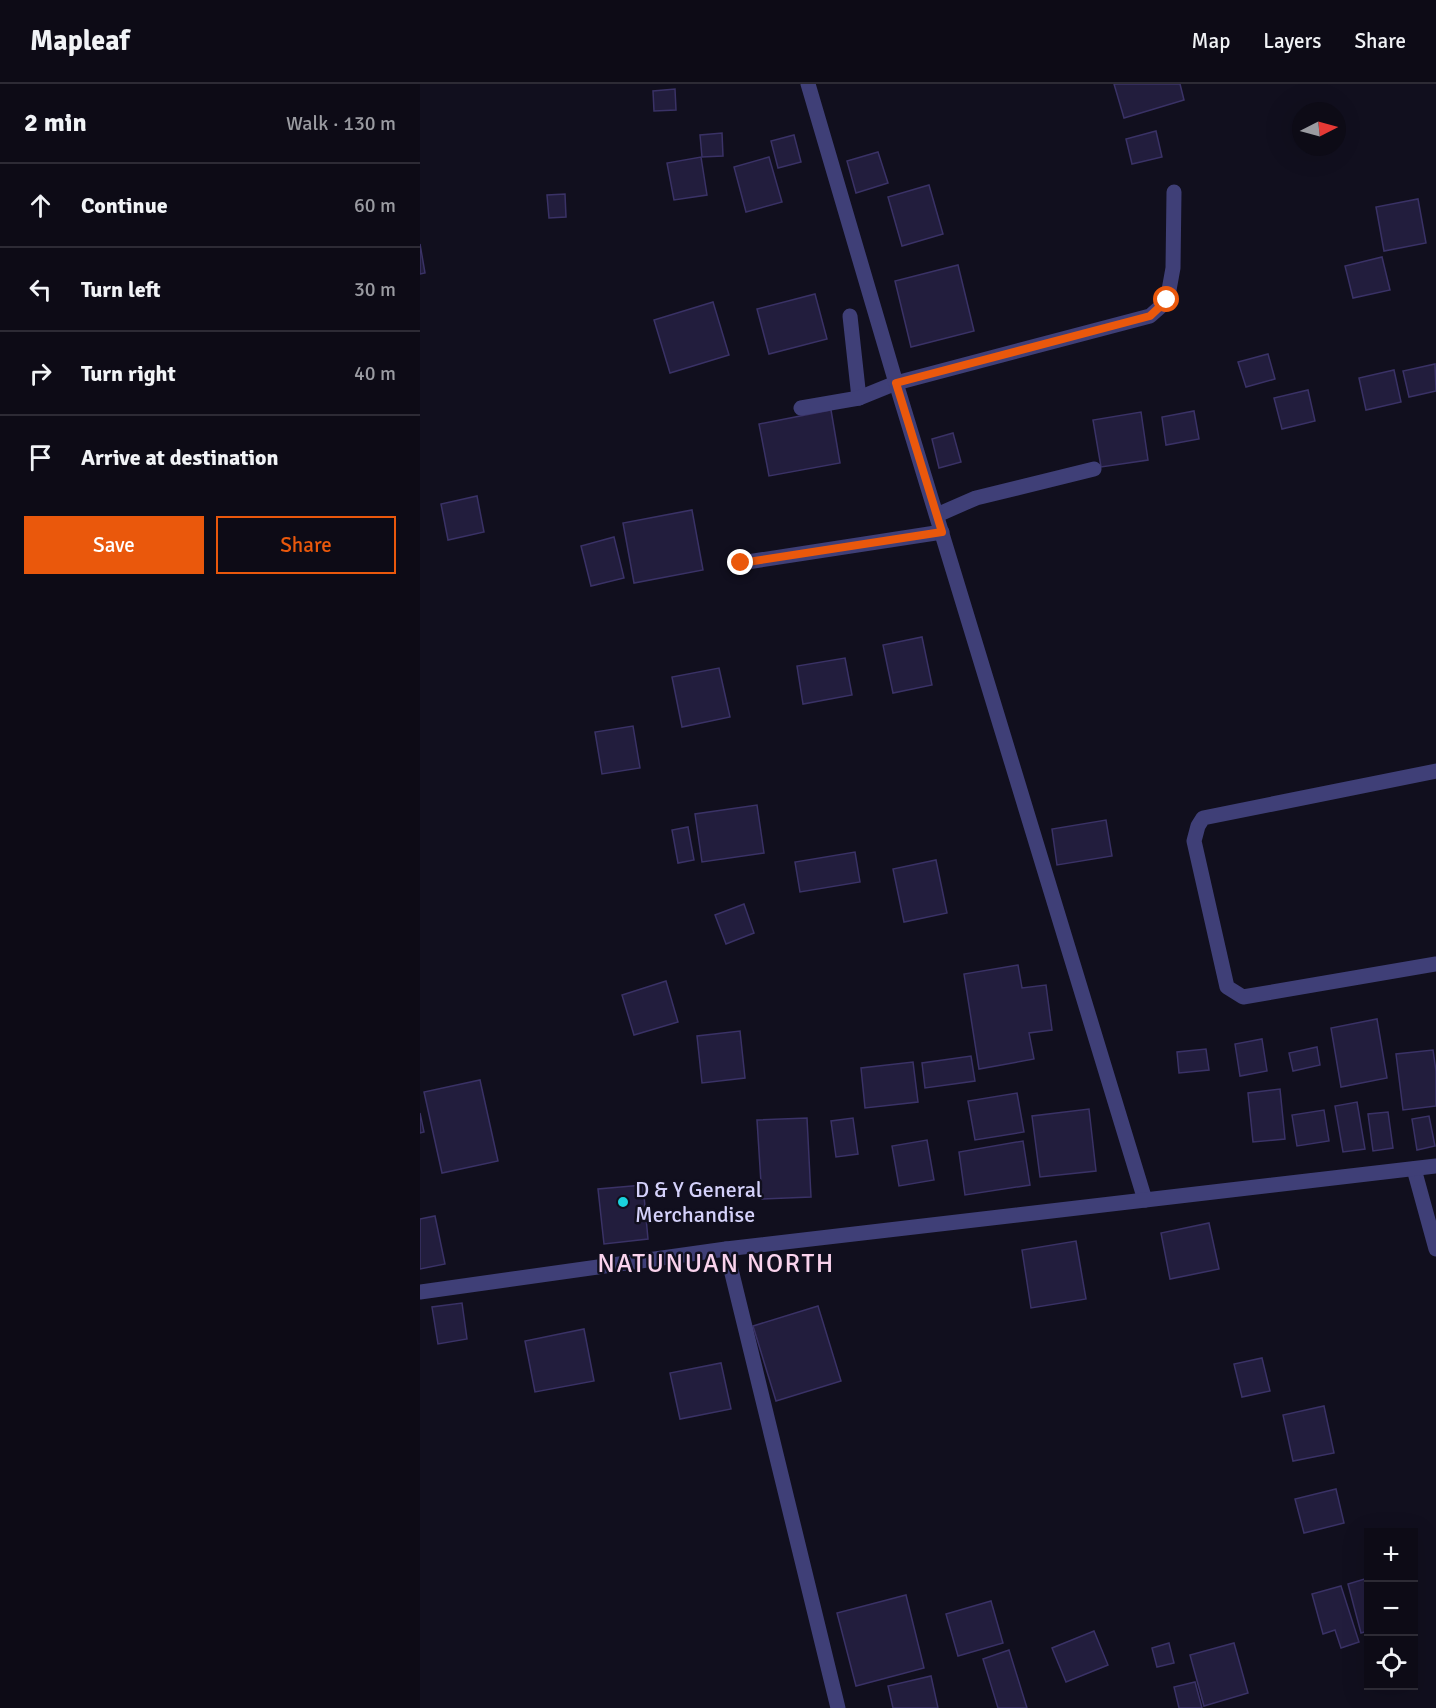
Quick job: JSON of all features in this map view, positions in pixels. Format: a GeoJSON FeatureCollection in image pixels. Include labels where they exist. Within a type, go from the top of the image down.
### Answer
{"type":"FeatureCollection","features":[{"type":"Feature","properties":{"kind":"street"},"geometry":{"type":"LineString","coordinates":[[808,84],[896,383],[1145,1200]]}},
{"type":"Feature","properties":{"kind":"street"},"geometry":{"type":"LineString","coordinates":[[801,408],[859,398],[896,383],[1150,316],[1167,300],[1173,268],[1174,192]]}},
{"type":"Feature","properties":{"kind":"street"},"geometry":{"type":"LineString","coordinates":[[850,316],[859,398]]}},
{"type":"Feature","properties":{"kind":"street"},"geometry":{"type":"LineString","coordinates":[[937,515],[976,498],[1094,469]]}},
{"type":"Feature","properties":{"kind":"street"},"geometry":{"type":"LineString","coordinates":[[741,563],[942,532]]}},
{"type":"Feature","properties":{"kind":"street"},"geometry":{"type":"LineString","coordinates":[[1436,771],[1203,818],[1197,826],[1194,841],[1227,987],[1243,997],[1436,964]]}},
{"type":"Feature","properties":{"kind":"street"},"geometry":{"type":"LineString","coordinates":[[420,1292],[726,1249],[1436,1166]]}},
{"type":"Feature","properties":{"kind":"street"},"geometry":{"type":"LineString","coordinates":[[1414,1169],[1436,1249]]}},
{"type":"Feature","properties":{"kind":"street"},"geometry":{"type":"LineString","coordinates":[[726,1249],[838,1708]]}},
{"type":"Feature","properties":{"kind":"building"},"geometry":{"type":"Polygon","coordinates":[[[1114,84],[1180,84],[1184,100],[1124,118],[1114,84]]]}},
{"type":"Feature","properties":{"kind":"building"},"geometry":{"type":"Polygon","coordinates":[[[675,89],[676,110],[654,111],[653,91],[675,89]]]}},
{"type":"Feature","properties":{"kind":"building"},"geometry":{"type":"Polygon","coordinates":[[[1156,131],[1162,157],[1132,164],[1126,139],[1156,131]]]}},
{"type":"Feature","properties":{"kind":"building"},"geometry":{"type":"Polygon","coordinates":[[[722,133],[723,156],[702,157],[700,135],[722,133]]]}},
{"type":"Feature","properties":{"kind":"building"},"geometry":{"type":"Polygon","coordinates":[[[794,135],[801,162],[778,168],[771,141],[794,135]]]}},
{"type":"Feature","properties":{"kind":"building"},"geometry":{"type":"Polygon","coordinates":[[[878,152],[888,183],[856,193],[847,161],[878,152]]]}},
{"type":"Feature","properties":{"kind":"building"},"geometry":{"type":"Polygon","coordinates":[[[701,157],[707,195],[674,200],[667,163],[701,157]]]}},
{"type":"Feature","properties":{"kind":"building"},"geometry":{"type":"Polygon","coordinates":[[[769,157],[782,202],[746,212],[734,167],[769,157]]]}},
{"type":"Feature","properties":{"kind":"building"},"geometry":{"type":"Polygon","coordinates":[[[929,185],[943,234],[902,246],[888,197],[929,185]]]}},
{"type":"Feature","properties":{"kind":"building"},"geometry":{"type":"Polygon","coordinates":[[[565,194],[566,217],[549,218],[547,195],[565,194]]]}},
{"type":"Feature","properties":{"kind":"building"},"geometry":{"type":"Polygon","coordinates":[[[1418,199],[1426,243],[1384,251],[1376,207],[1418,199]]]}},
{"type":"Feature","properties":{"kind":"building"},"geometry":{"type":"Polygon","coordinates":[[[420,244],[425,273],[420,274],[420,244]]]}},
{"type":"Feature","properties":{"kind":"building"},"geometry":{"type":"Polygon","coordinates":[[[1382,257],[1390,290],[1353,298],[1345,266],[1382,257]]]}},
{"type":"Feature","properties":{"kind":"building"},"geometry":{"type":"Polygon","coordinates":[[[958,265],[974,331],[911,347],[895,281],[958,265]]]}},
{"type":"Feature","properties":{"kind":"building"},"geometry":{"type":"Polygon","coordinates":[[[815,294],[827,339],[769,354],[757,309],[815,294]]]}},
{"type":"Feature","properties":{"kind":"building"},"geometry":{"type":"Polygon","coordinates":[[[713,302],[729,355],[670,373],[654,320],[713,302]]]}},
{"type":"Feature","properties":{"kind":"building"},"geometry":{"type":"Polygon","coordinates":[[[1268,354],[1275,379],[1246,387],[1238,362],[1268,354]]]}},
{"type":"Feature","properties":{"kind":"building"},"geometry":{"type":"Polygon","coordinates":[[[1435,364],[1436,391],[1409,397],[1403,371],[1435,364]]]}},
{"type":"Feature","properties":{"kind":"building"},"geometry":{"type":"Polygon","coordinates":[[[1394,370],[1401,402],[1366,410],[1359,378],[1394,370]]]}},
{"type":"Feature","properties":{"kind":"building"},"geometry":{"type":"Polygon","coordinates":[[[1308,390],[1315,421],[1282,429],[1274,398],[1308,390]]]}},
{"type":"Feature","properties":{"kind":"building"},"geometry":{"type":"Polygon","coordinates":[[[831,410],[840,463],[769,476],[759,424],[831,410]]]}},
{"type":"Feature","properties":{"kind":"building"},"geometry":{"type":"Polygon","coordinates":[[[1194,411],[1199,439],[1166,445],[1162,417],[1194,411]]]}},
{"type":"Feature","properties":{"kind":"building"},"geometry":{"type":"Polygon","coordinates":[[[1141,412],[1148,460],[1101,467],[1093,420],[1141,412]]]}},
{"type":"Feature","properties":{"kind":"building"},"geometry":{"type":"Polygon","coordinates":[[[953,433],[961,462],[939,468],[932,439],[953,433]]]}},
{"type":"Feature","properties":{"kind":"building"},"geometry":{"type":"Polygon","coordinates":[[[477,496],[484,532],[448,540],[441,504],[477,496]]]}},
{"type":"Feature","properties":{"kind":"building"},"geometry":{"type":"Polygon","coordinates":[[[692,510],[703,570],[634,583],[623,523],[692,510]]]}},
{"type":"Feature","properties":{"kind":"building"},"geometry":{"type":"Polygon","coordinates":[[[614,537],[624,578],[591,586],[581,546],[614,537]]]}},
{"type":"Feature","properties":{"kind":"building"},"geometry":{"type":"Polygon","coordinates":[[[922,637],[932,685],[893,693],[883,645],[922,637]]]}},
{"type":"Feature","properties":{"kind":"building"},"geometry":{"type":"Polygon","coordinates":[[[845,658],[852,695],[803,704],[797,666],[845,658]]]}},
{"type":"Feature","properties":{"kind":"building"},"geometry":{"type":"Polygon","coordinates":[[[719,668],[730,717],[682,727],[672,677],[719,668]]]}},
{"type":"Feature","properties":{"kind":"building"},"geometry":{"type":"Polygon","coordinates":[[[633,726],[640,768],[602,774],[595,732],[633,726]]]}},
{"type":"Feature","properties":{"kind":"building"},"geometry":{"type":"Polygon","coordinates":[[[757,805],[764,853],[702,862],[695,814],[757,805]]]}},
{"type":"Feature","properties":{"kind":"building"},"geometry":{"type":"Polygon","coordinates":[[[1106,820],[1112,856],[1057,865],[1052,829],[1106,820]]]}},
{"type":"Feature","properties":{"kind":"building"},"geometry":{"type":"Polygon","coordinates":[[[688,827],[694,860],[678,863],[672,830],[688,827]]]}},
{"type":"Feature","properties":{"kind":"building"},"geometry":{"type":"Polygon","coordinates":[[[855,852],[860,882],[800,892],[795,862],[855,852]]]}},
{"type":"Feature","properties":{"kind":"building"},"geometry":{"type":"Polygon","coordinates":[[[936,860],[947,913],[904,922],[893,869],[936,860]]]}},
{"type":"Feature","properties":{"kind":"building"},"geometry":{"type":"Polygon","coordinates":[[[744,904],[754,933],[726,944],[715,915],[744,904]]]}},
{"type":"Feature","properties":{"kind":"building"},"geometry":{"type":"Polygon","coordinates":[[[1018,965],[1022,988],[1046,985],[1052,1030],[1029,1033],[1034,1059],[979,1069],[964,974],[1018,965]]]}},
{"type":"Feature","properties":{"kind":"building"},"geometry":{"type":"Polygon","coordinates":[[[666,981],[678,1022],[634,1035],[622,995],[666,981]]]}},
{"type":"Feature","properties":{"kind":"building"},"geometry":{"type":"Polygon","coordinates":[[[1377,1019],[1387,1078],[1341,1087],[1331,1028],[1377,1019]]]}},
{"type":"Feature","properties":{"kind":"building"},"geometry":{"type":"Polygon","coordinates":[[[740,1031],[745,1078],[702,1083],[697,1036],[740,1031]]]}},
{"type":"Feature","properties":{"kind":"building"},"geometry":{"type":"Polygon","coordinates":[[[1262,1039],[1267,1071],[1240,1076],[1235,1044],[1262,1039]]]}},
{"type":"Feature","properties":{"kind":"building"},"geometry":{"type":"Polygon","coordinates":[[[1317,1047],[1320,1065],[1293,1071],[1289,1053],[1317,1047]]]}},
{"type":"Feature","properties":{"kind":"building"},"geometry":{"type":"Polygon","coordinates":[[[1206,1049],[1209,1070],[1179,1073],[1177,1052],[1206,1049]]]}},
{"type":"Feature","properties":{"kind":"building"},"geometry":{"type":"Polygon","coordinates":[[[1433,1050],[1436,1071],[1436,1106],[1403,1110],[1396,1054],[1433,1050]]]}},
{"type":"Feature","properties":{"kind":"building"},"geometry":{"type":"Polygon","coordinates":[[[971,1056],[975,1081],[925,1088],[922,1063],[971,1056]]]}},
{"type":"Feature","properties":{"kind":"building"},"geometry":{"type":"Polygon","coordinates":[[[913,1062],[918,1102],[865,1108],[861,1068],[913,1062]]]}},
{"type":"Feature","properties":{"kind":"building"},"geometry":{"type":"Polygon","coordinates":[[[480,1080],[498,1161],[442,1173],[424,1092],[480,1080]]]}},
{"type":"Feature","properties":{"kind":"building"},"geometry":{"type":"Polygon","coordinates":[[[1280,1089],[1285,1139],[1253,1142],[1248,1093],[1280,1089]]]}},
{"type":"Feature","properties":{"kind":"building"},"geometry":{"type":"Polygon","coordinates":[[[1017,1093],[1024,1132],[975,1140],[968,1101],[1017,1093]]]}},
{"type":"Feature","properties":{"kind":"building"},"geometry":{"type":"Polygon","coordinates":[[[1357,1102],[1365,1149],[1343,1152],[1335,1106],[1357,1102]]]}},
{"type":"Feature","properties":{"kind":"building"},"geometry":{"type":"Polygon","coordinates":[[[1089,1109],[1096,1171],[1040,1177],[1032,1116],[1089,1109]]]}},
{"type":"Feature","properties":{"kind":"building"},"geometry":{"type":"Polygon","coordinates":[[[1324,1110],[1329,1141],[1297,1146],[1292,1115],[1324,1110]]]}},
{"type":"Feature","properties":{"kind":"building"},"geometry":{"type":"Polygon","coordinates":[[[1388,1112],[1393,1148],[1373,1151],[1368,1114],[1388,1112]]]}},
{"type":"Feature","properties":{"kind":"building"},"geometry":{"type":"Polygon","coordinates":[[[420,1113],[424,1132],[420,1133],[420,1113]]]}},
{"type":"Feature","properties":{"kind":"building"},"geometry":{"type":"Polygon","coordinates":[[[1429,1116],[1435,1146],[1417,1150],[1412,1119],[1429,1116]]]}},
{"type":"Feature","properties":{"kind":"building"},"geometry":{"type":"Polygon","coordinates":[[[807,1118],[811,1197],[762,1199],[757,1120],[807,1118]]]}},
{"type":"Feature","properties":{"kind":"building"},"geometry":{"type":"Polygon","coordinates":[[[853,1118],[858,1154],[836,1157],[831,1121],[853,1118]]]}},
{"type":"Feature","properties":{"kind":"building"},"geometry":{"type":"Polygon","coordinates":[[[927,1140],[934,1180],[899,1186],[892,1146],[927,1140]]]}},
{"type":"Feature","properties":{"kind":"building"},"geometry":{"type":"Polygon","coordinates":[[[1023,1141],[1030,1185],[965,1195],[959,1152],[1023,1141]]]}},
{"type":"Feature","properties":{"kind":"building"},"geometry":{"type":"Polygon","coordinates":[[[643,1185],[648,1239],[604,1244],[598,1189],[643,1185]]]}},
{"type":"Feature","properties":{"kind":"building"},"geometry":{"type":"Polygon","coordinates":[[[435,1216],[445,1264],[420,1269],[420,1219],[435,1216]]]}},
{"type":"Feature","properties":{"kind":"building"},"geometry":{"type":"Polygon","coordinates":[[[1209,1223],[1219,1269],[1170,1279],[1161,1233],[1209,1223]]]}},
{"type":"Feature","properties":{"kind":"building"},"geometry":{"type":"Polygon","coordinates":[[[1076,1241],[1086,1299],[1031,1308],[1022,1250],[1076,1241]]]}},
{"type":"Feature","properties":{"kind":"building"},"geometry":{"type":"Polygon","coordinates":[[[462,1303],[467,1339],[438,1344],[432,1307],[462,1303]]]}},
{"type":"Feature","properties":{"kind":"building"},"geometry":{"type":"Polygon","coordinates":[[[818,1306],[841,1381],[776,1401],[753,1326],[818,1306]]]}},
{"type":"Feature","properties":{"kind":"building"},"geometry":{"type":"Polygon","coordinates":[[[584,1329],[594,1381],[535,1392],[525,1341],[584,1329]]]}},
{"type":"Feature","properties":{"kind":"building"},"geometry":{"type":"Polygon","coordinates":[[[1262,1358],[1270,1391],[1242,1397],[1234,1364],[1262,1358]]]}},
{"type":"Feature","properties":{"kind":"building"},"geometry":{"type":"Polygon","coordinates":[[[721,1363],[731,1409],[680,1419],[670,1373],[721,1363]]]}},
{"type":"Feature","properties":{"kind":"building"},"geometry":{"type":"Polygon","coordinates":[[[1324,1406],[1334,1453],[1293,1461],[1283,1415],[1324,1406]]]}},
{"type":"Feature","properties":{"kind":"building"},"geometry":{"type":"Polygon","coordinates":[[[1336,1489],[1344,1523],[1304,1533],[1295,1499],[1336,1489]]]}},
{"type":"Feature","properties":{"kind":"building"},"geometry":{"type":"Polygon","coordinates":[[[1364,1579],[1364,1632],[1361,1633],[1348,1584],[1364,1579]]]}},
{"type":"Feature","properties":{"kind":"building"},"geometry":{"type":"Polygon","coordinates":[[[1341,1586],[1359,1642],[1341,1648],[1335,1630],[1323,1634],[1312,1594],[1341,1586]]]}},
{"type":"Feature","properties":{"kind":"building"},"geometry":{"type":"Polygon","coordinates":[[[906,1595],[924,1668],[856,1686],[837,1613],[906,1595]]]}},
{"type":"Feature","properties":{"kind":"building"},"geometry":{"type":"Polygon","coordinates":[[[991,1601],[1003,1643],[958,1656],[946,1614],[991,1601]]]}},
{"type":"Feature","properties":{"kind":"building"},"geometry":{"type":"Polygon","coordinates":[[[1094,1631],[1108,1665],[1066,1682],[1052,1648],[1094,1631]]]}},
{"type":"Feature","properties":{"kind":"building"},"geometry":{"type":"Polygon","coordinates":[[[1169,1643],[1174,1663],[1157,1667],[1152,1648],[1169,1643]]]}},
{"type":"Feature","properties":{"kind":"building"},"geometry":{"type":"Polygon","coordinates":[[[1234,1643],[1248,1693],[1204,1706],[1190,1655],[1234,1643]]]}},
{"type":"Feature","properties":{"kind":"building"},"geometry":{"type":"Polygon","coordinates":[[[1009,1650],[1027,1708],[998,1708],[983,1659],[1009,1650]]]}},
{"type":"Feature","properties":{"kind":"building"},"geometry":{"type":"Polygon","coordinates":[[[931,1676],[938,1708],[893,1708],[888,1686],[931,1676]]]}},
{"type":"Feature","properties":{"kind":"building"},"geometry":{"type":"Polygon","coordinates":[[[1195,1682],[1202,1708],[1179,1708],[1174,1687],[1195,1682]]]}},
{"type":"Feature","properties":{"kind":"place","name":"D & Y General Merchandise"},"geometry":{"type":"Point","coordinates":[623,1202]}},
{"type":"Feature","properties":{"kind":"district","name":"NATUNUAN NORTH"},"geometry":{"type":"Point","coordinates":[716,1264]}},
{"type":"Feature","properties":{"kind":"route"},"geometry":{"type":"LineString","coordinates":[[741,563],[942,532],[896,383],[1150,316],[1167,300]]}}]}
